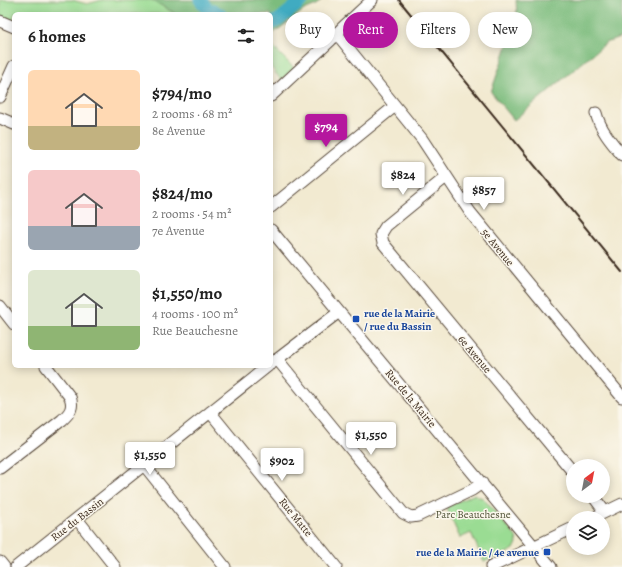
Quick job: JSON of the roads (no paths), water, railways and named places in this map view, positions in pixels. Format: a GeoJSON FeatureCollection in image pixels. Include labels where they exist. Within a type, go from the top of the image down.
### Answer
{"type":"FeatureCollection","features":[{"type":"Feature","properties":{"kind":"street"},"geometry":{"type":"LineString","coordinates":[[273,94],[372,0]]}},
{"type":"Feature","properties":{"kind":"street"},"geometry":{"type":"LineString","coordinates":[[0,21],[12,26]]}},
{"type":"Feature","properties":{"kind":"street","name":"5e Avenue"},"geometry":{"type":"LineString","coordinates":[[337,34],[422,139],[470,212],[622,397]]}},
{"type":"Feature","properties":{"kind":"street"},"geometry":{"type":"LineString","coordinates":[[0,97],[12,70]]}},
{"type":"Feature","properties":{"kind":"street"},"geometry":{"type":"LineString","coordinates":[[273,205],[395,106]]}},
{"type":"Feature","properties":{"kind":"street"},"geometry":{"type":"LineString","coordinates":[[596,113],[604,131],[621,153]]}},
{"type":"Feature","properties":{"kind":"street"},"geometry":{"type":"LineString","coordinates":[[0,118],[12,123]]}},
{"type":"Feature","properties":{"kind":"street","name":"6e Avenue"},"geometry":{"type":"LineString","coordinates":[[446,177],[389,223],[381,234],[383,243],[566,464]]}},
{"type":"Feature","properties":{"kind":"street","name":"Rue de la Mairie"},"geometry":{"type":"LineString","coordinates":[[273,232],[551,567]]}},
{"type":"Feature","properties":{"kind":"street"},"geometry":{"type":"LineString","coordinates":[[0,306],[12,321]]}},
{"type":"Feature","properties":{"kind":"street","name":"Rue du Bassin"},"geometry":{"type":"LineString","coordinates":[[273,362],[339,312]]}},
{"type":"Feature","properties":{"kind":"street"},"geometry":{"type":"LineString","coordinates":[[273,364],[403,513],[411,516],[418,516],[472,490],[482,483]]}},
{"type":"Feature","properties":{"kind":"street"},"geometry":{"type":"LineString","coordinates":[[0,468],[62,420],[70,412],[72,407],[70,397],[48,368]]}},
{"type":"Feature","properties":{"kind":"street","name":"Rue du Bassin"},"geometry":{"type":"LineString","coordinates":[[16,567],[266,368]]}},
{"type":"Feature","properties":{"kind":"street","name":"Rue Matte"},"geometry":{"type":"LineString","coordinates":[[210,412],[336,567]]}},
{"type":"Feature","properties":{"kind":"street"},"geometry":{"type":"LineString","coordinates":[[144,466],[225,567]]}},
{"type":"Feature","properties":{"kind":"street"},"geometry":{"type":"LineString","coordinates":[[607,511],[622,504]]}},
{"type":"Feature","properties":{"kind":"street"},"geometry":{"type":"LineString","coordinates":[[77,519],[115,567]]}},
{"type":"Feature","properties":{"kind":"street"},"geometry":{"type":"LineString","coordinates":[[491,567],[566,531]]}},
{"type":"Feature","properties":{"kind":"street"},"geometry":{"type":"LineString","coordinates":[[0,562],[4,567]]}},
{"type":"Feature","properties":{"kind":"waterway"},"geometry":{"type":"LineString","coordinates":[[200,0],[208,9],[215,12]]}},
{"type":"Feature","properties":{"kind":"waterway"},"geometry":{"type":"LineString","coordinates":[[273,23],[303,0]]}},
{"type":"Feature","properties":{"kind":"railway"},"geometry":{"type":"LineString","coordinates":[[399,0],[622,272]]}},
{"type":"Feature","properties":{"kind":"place","name":"rue de la Mairie / rue du Bassin"},"geometry":{"type":"Point","coordinates":[356,319]}},
{"type":"Feature","properties":{"kind":"place","name":"rue de la Mairie / 4e avenue"},"geometry":{"type":"Point","coordinates":[547,552]}},
{"type":"Feature","properties":{"kind":"park label","name":"Parc Beauchesne"},"geometry":{"type":"Point","coordinates":[473,514]}}]}
